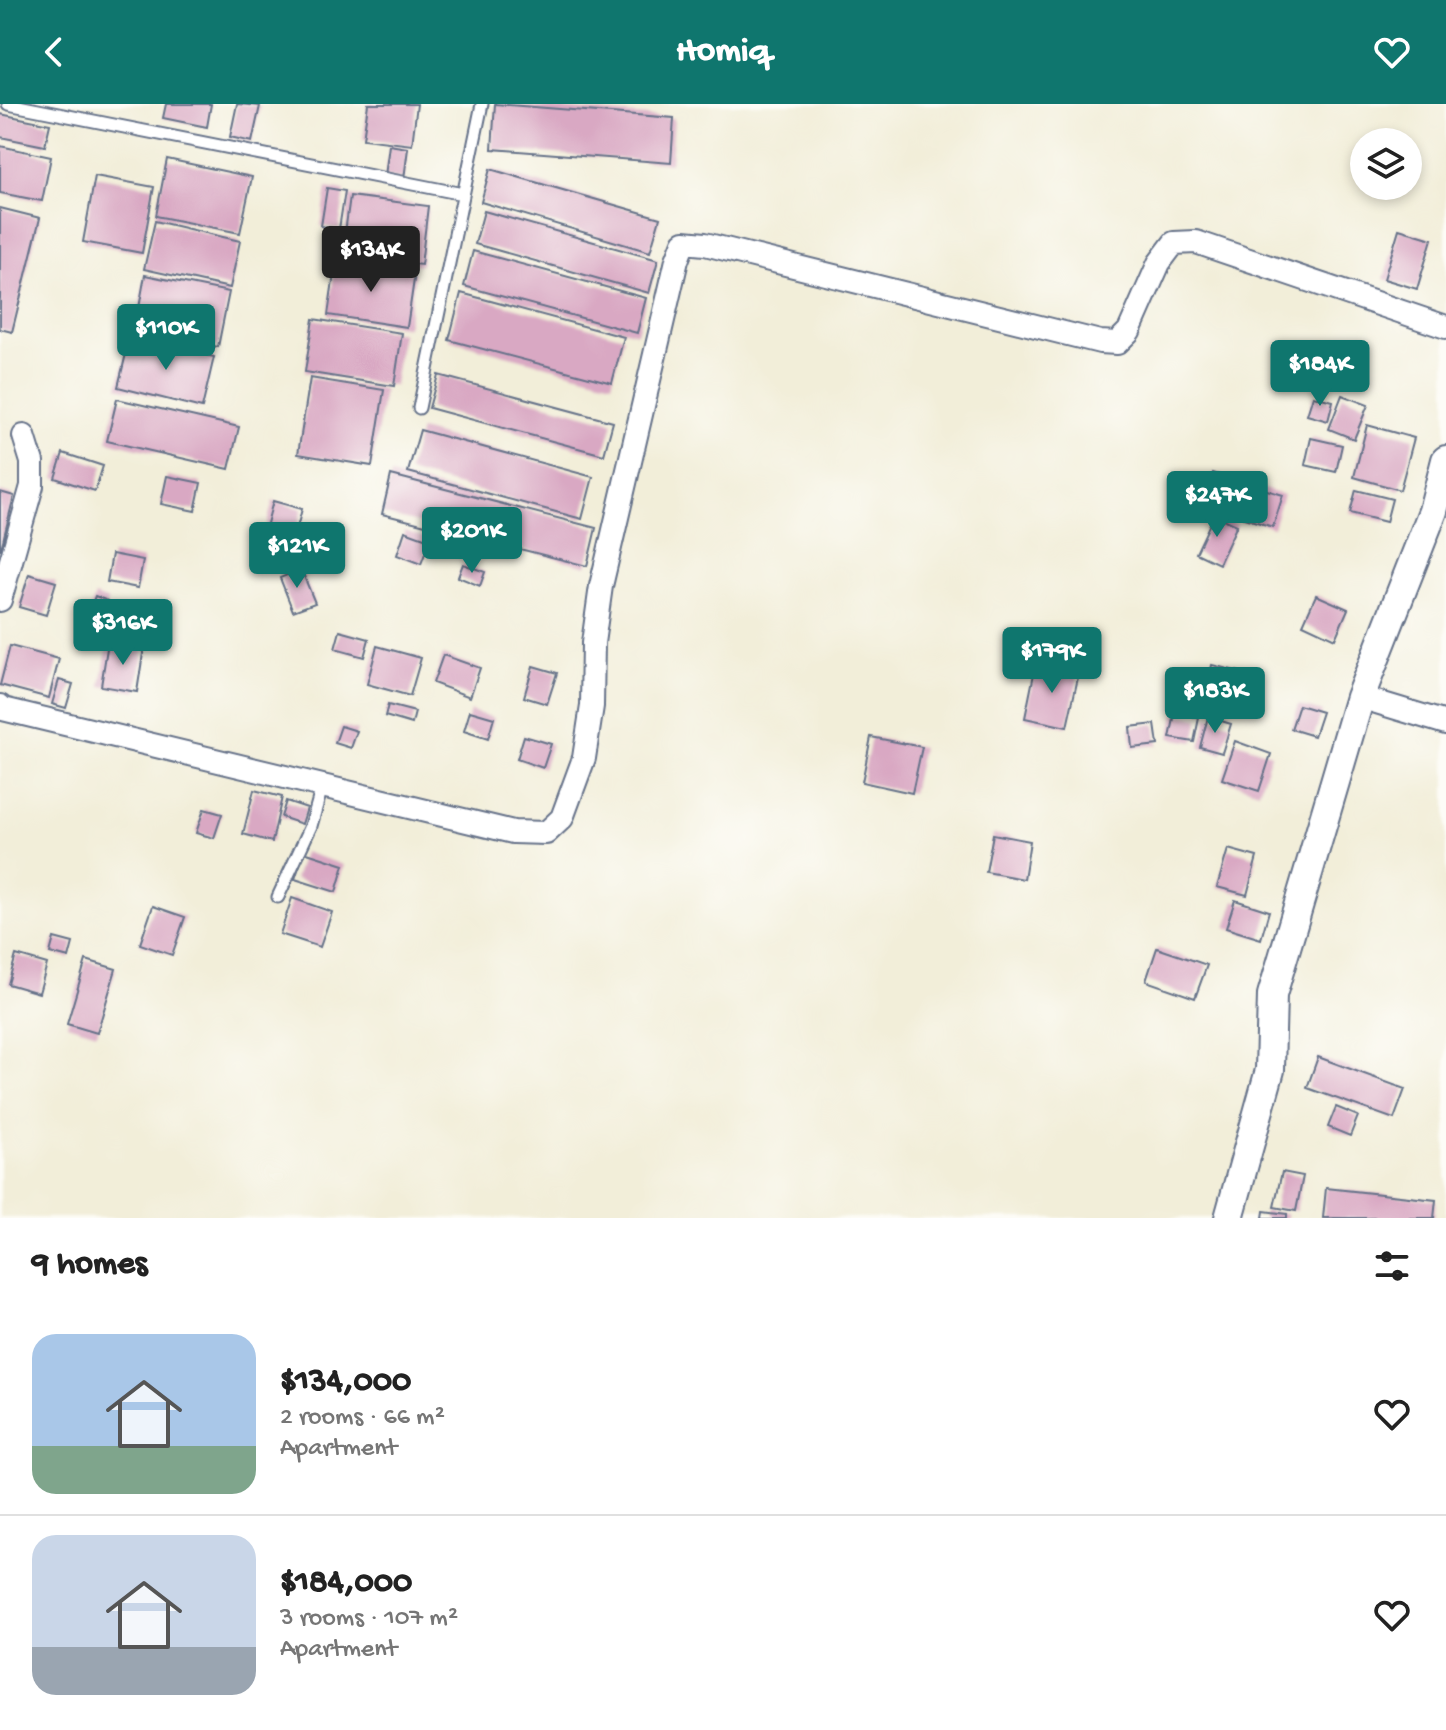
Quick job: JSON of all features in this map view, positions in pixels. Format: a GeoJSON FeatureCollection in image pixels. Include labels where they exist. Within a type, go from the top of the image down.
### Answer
{"type":"FeatureCollection","features":[{"type":"Feature","properties":{"kind":"street"},"geometry":{"type":"LineString","coordinates":[[0,706],[513,832],[546,833],[562,818],[584,758],[592,706],[593,643],[601,586],[677,260],[684,242],[705,244],[1100,342],[1117,343],[1129,331],[1159,263],[1174,243],[1196,242],[1446,327]]}},
{"type":"Feature","properties":{"kind":"street"},"geometry":{"type":"LineString","coordinates":[[0,600],[32,486],[32,462],[24,436]]}},
{"type":"Feature","properties":{"kind":"street"},"geometry":{"type":"LineString","coordinates":[[1229,1218],[1270,1070],[1272,995],[1360,697],[1433,511],[1446,460]]}},
{"type":"Feature","properties":{"kind":"street"},"geometry":{"type":"LineString","coordinates":[[1360,697],[1446,723]]}},
{"type":"Feature","properties":{"kind":"lane"},"geometry":{"type":"LineString","coordinates":[[8,104],[463,194]]}},
{"type":"Feature","properties":{"kind":"lane"},"geometry":{"type":"LineString","coordinates":[[419,408],[482,104]]}},
{"type":"Feature","properties":{"kind":"lane"},"geometry":{"type":"LineString","coordinates":[[278,897],[311,826],[322,787]]}},
{"type":"Feature","properties":{"kind":"building"},"geometry":{"type":"Polygon","coordinates":[[[166,104],[211,104],[207,127],[163,118],[166,104]]]}},
{"type":"Feature","properties":{"kind":"building"},"geometry":{"type":"Polygon","coordinates":[[[237,104],[260,106],[252,142],[230,137],[237,104]]]}},
{"type":"Feature","properties":{"kind":"building"},"geometry":{"type":"Polygon","coordinates":[[[368,104],[417,104],[412,145],[363,139],[368,104]]]}},
{"type":"Feature","properties":{"kind":"building"},"geometry":{"type":"Polygon","coordinates":[[[495,104],[674,118],[671,163],[492,149],[495,104]]]}},
{"type":"Feature","properties":{"kind":"building"},"geometry":{"type":"Polygon","coordinates":[[[0,114],[50,124],[45,146],[0,137],[0,114]]]}},
{"type":"Feature","properties":{"kind":"building"},"geometry":{"type":"Polygon","coordinates":[[[389,145],[408,148],[404,179],[385,176],[389,145]]]}},
{"type":"Feature","properties":{"kind":"building"},"geometry":{"type":"Polygon","coordinates":[[[0,146],[51,157],[42,201],[0,193],[0,146]]]}},
{"type":"Feature","properties":{"kind":"building"},"geometry":{"type":"Polygon","coordinates":[[[167,159],[252,177],[240,233],[156,216],[167,159]]]}},
{"type":"Feature","properties":{"kind":"building"},"geometry":{"type":"Polygon","coordinates":[[[490,169],[660,218],[650,252],[481,202],[490,169]]]}},
{"type":"Feature","properties":{"kind":"building"},"geometry":{"type":"Polygon","coordinates":[[[95,176],[154,187],[142,253],[83,242],[95,176]]]}},
{"type":"Feature","properties":{"kind":"building"},"geometry":{"type":"Polygon","coordinates":[[[327,188],[345,191],[339,229],[321,226],[327,188]]]}},
{"type":"Feature","properties":{"kind":"building"},"geometry":{"type":"Polygon","coordinates":[[[350,196],[428,206],[421,265],[342,255],[350,196]]]}},
{"type":"Feature","properties":{"kind":"building"},"geometry":{"type":"Polygon","coordinates":[[[0,208],[40,218],[12,332],[0,329],[0,208]]]}},
{"type":"Feature","properties":{"kind":"building"},"geometry":{"type":"Polygon","coordinates":[[[484,211],[658,260],[649,293],[475,244],[484,211]]]}},
{"type":"Feature","properties":{"kind":"building"},"geometry":{"type":"Polygon","coordinates":[[[155,221],[240,241],[230,288],[144,269],[155,221]]]}},
{"type":"Feature","properties":{"kind":"building"},"geometry":{"type":"Polygon","coordinates":[[[1399,229],[1432,239],[1417,289],[1384,279],[1399,229]]]}},
{"type":"Feature","properties":{"kind":"building"},"geometry":{"type":"Polygon","coordinates":[[[473,251],[646,298],[637,333],[464,286],[473,251]]]}},
{"type":"Feature","properties":{"kind":"building"},"geometry":{"type":"Polygon","coordinates":[[[336,260],[415,273],[407,327],[328,315],[336,260]]]}},
{"type":"Feature","properties":{"kind":"building"},"geometry":{"type":"Polygon","coordinates":[[[145,275],[229,292],[218,347],[135,330],[145,275]]]}},
{"type":"Feature","properties":{"kind":"building"},"geometry":{"type":"Polygon","coordinates":[[[461,293],[624,337],[612,383],[449,340],[461,293]]]}},
{"type":"Feature","properties":{"kind":"building"},"geometry":{"type":"Polygon","coordinates":[[[313,319],[402,333],[394,386],[305,372],[313,319]]]}},
{"type":"Feature","properties":{"kind":"building"},"geometry":{"type":"Polygon","coordinates":[[[130,337],[214,357],[202,408],[118,387],[130,337]]]}},
{"type":"Feature","properties":{"kind":"building"},"geometry":{"type":"Polygon","coordinates":[[[438,375],[613,422],[604,455],[429,408],[438,375]]]}},
{"type":"Feature","properties":{"kind":"building"},"geometry":{"type":"Polygon","coordinates":[[[310,378],[384,390],[372,466],[298,454],[310,378]]]}},
{"type":"Feature","properties":{"kind":"building"},"geometry":{"type":"Polygon","coordinates":[[[1342,395],[1368,405],[1354,439],[1329,429],[1342,395]]]}},
{"type":"Feature","properties":{"kind":"building"},"geometry":{"type":"Polygon","coordinates":[[[1313,396],[1333,401],[1328,421],[1307,415],[1313,396]]]}},
{"type":"Feature","properties":{"kind":"building"},"geometry":{"type":"Polygon","coordinates":[[[117,399],[239,427],[229,469],[107,441],[117,399]]]}},
{"type":"Feature","properties":{"kind":"building"},"geometry":{"type":"Polygon","coordinates":[[[1367,425],[1414,438],[1400,490],[1354,477],[1367,425]]]}},
{"type":"Feature","properties":{"kind":"building"},"geometry":{"type":"Polygon","coordinates":[[[420,430],[593,477],[582,519],[408,472],[420,430]]]}},
{"type":"Feature","properties":{"kind":"building"},"geometry":{"type":"Polygon","coordinates":[[[1311,438],[1342,445],[1336,472],[1305,465],[1311,438]]]}},
{"type":"Feature","properties":{"kind":"building"},"geometry":{"type":"Polygon","coordinates":[[[63,453],[103,466],[95,491],[55,478],[63,453]]]}},
{"type":"Feature","properties":{"kind":"building"},"geometry":{"type":"Polygon","coordinates":[[[1213,473],[1241,482],[1231,510],[1204,501],[1213,473]]]}},
{"type":"Feature","properties":{"kind":"building"},"geometry":{"type":"Polygon","coordinates":[[[391,475],[596,528],[587,566],[382,514],[391,475]]]}},
{"type":"Feature","properties":{"kind":"building"},"geometry":{"type":"Polygon","coordinates":[[[167,476],[201,483],[195,511],[161,504],[167,476]]]}},
{"type":"Feature","properties":{"kind":"building"},"geometry":{"type":"Polygon","coordinates":[[[1254,486],[1283,495],[1273,527],[1244,518],[1254,486]]]}},
{"type":"Feature","properties":{"kind":"building"},"geometry":{"type":"Polygon","coordinates":[[[1356,490],[1392,499],[1386,522],[1350,513],[1356,490]]]}},
{"type":"Feature","properties":{"kind":"building"},"geometry":{"type":"Polygon","coordinates":[[[0,492],[14,496],[1,549],[0,549],[0,492]]]}},
{"type":"Feature","properties":{"kind":"building"},"geometry":{"type":"Polygon","coordinates":[[[273,501],[302,509],[290,554],[261,546],[273,501]]]}},
{"type":"Feature","properties":{"kind":"building"},"geometry":{"type":"Polygon","coordinates":[[[1214,515],[1237,525],[1219,564],[1196,553],[1214,515]]]}},
{"type":"Feature","properties":{"kind":"building"},"geometry":{"type":"Polygon","coordinates":[[[405,531],[430,540],[421,564],[397,555],[405,531]]]}},
{"type":"Feature","properties":{"kind":"building"},"geometry":{"type":"Polygon","coordinates":[[[112,554],[143,560],[138,588],[107,582],[112,554]]]}},
{"type":"Feature","properties":{"kind":"building"},"geometry":{"type":"Polygon","coordinates":[[[463,564],[485,572],[480,586],[458,577],[463,564]]]}},
{"type":"Feature","properties":{"kind":"building"},"geometry":{"type":"Polygon","coordinates":[[[301,569],[315,603],[293,611],[280,578],[301,569]]]}},
{"type":"Feature","properties":{"kind":"building"},"geometry":{"type":"Polygon","coordinates":[[[29,574],[56,582],[46,615],[19,607],[29,574]]]}},
{"type":"Feature","properties":{"kind":"building"},"geometry":{"type":"Polygon","coordinates":[[[1316,595],[1348,609],[1335,639],[1303,624],[1316,595]]]}},
{"type":"Feature","properties":{"kind":"building"},"geometry":{"type":"Polygon","coordinates":[[[95,596],[108,601],[100,619],[88,614],[95,596]]]}},
{"type":"Feature","properties":{"kind":"building"},"geometry":{"type":"Polygon","coordinates":[[[340,631],[369,639],[364,657],[335,649],[340,631]]]}},
{"type":"Feature","properties":{"kind":"building"},"geometry":{"type":"Polygon","coordinates":[[[108,642],[144,647],[137,692],[101,686],[108,642]]]}},
{"type":"Feature","properties":{"kind":"building"},"geometry":{"type":"Polygon","coordinates":[[[10,646],[59,659],[49,698],[0,685],[10,646]]]}},
{"type":"Feature","properties":{"kind":"building"},"geometry":{"type":"Polygon","coordinates":[[[377,646],[421,658],[410,696],[367,684],[377,646]]]}},
{"type":"Feature","properties":{"kind":"building"},"geometry":{"type":"Polygon","coordinates":[[[443,655],[480,668],[470,697],[433,683],[443,655]]]}},
{"type":"Feature","properties":{"kind":"building"},"geometry":{"type":"Polygon","coordinates":[[[1036,664],[1079,673],[1067,727],[1025,718],[1036,664]]]}},
{"type":"Feature","properties":{"kind":"building"},"geometry":{"type":"Polygon","coordinates":[[[1212,665],[1244,673],[1239,698],[1206,691],[1212,665]]]}},
{"type":"Feature","properties":{"kind":"building"},"geometry":{"type":"Polygon","coordinates":[[[533,666],[557,673],[547,704],[524,697],[533,666]]]}},
{"type":"Feature","properties":{"kind":"building"},"geometry":{"type":"Polygon","coordinates":[[[59,680],[73,684],[66,708],[52,704],[59,680]]]}},
{"type":"Feature","properties":{"kind":"building"},"geometry":{"type":"Polygon","coordinates":[[[388,705],[415,712],[412,724],[385,716],[388,705]]]}},
{"type":"Feature","properties":{"kind":"building"},"geometry":{"type":"Polygon","coordinates":[[[1299,705],[1322,712],[1314,736],[1291,729],[1299,705]]]}},
{"type":"Feature","properties":{"kind":"building"},"geometry":{"type":"Polygon","coordinates":[[[470,711],[494,718],[488,739],[464,731],[470,711]]]}},
{"type":"Feature","properties":{"kind":"building"},"geometry":{"type":"Polygon","coordinates":[[[1175,714],[1199,718],[1194,742],[1170,738],[1175,714]]]}},
{"type":"Feature","properties":{"kind":"building"},"geometry":{"type":"Polygon","coordinates":[[[1208,717],[1231,724],[1222,753],[1200,747],[1208,717]]]}},
{"type":"Feature","properties":{"kind":"building"},"geometry":{"type":"Polygon","coordinates":[[[1155,724],[1158,745],[1132,748],[1130,727],[1155,724]]]}},
{"type":"Feature","properties":{"kind":"building"},"geometry":{"type":"Polygon","coordinates":[[[341,726],[357,731],[351,748],[335,743],[341,726]]]}},
{"type":"Feature","properties":{"kind":"building"},"geometry":{"type":"Polygon","coordinates":[[[524,736],[551,744],[543,768],[517,759],[524,736]]]}},
{"type":"Feature","properties":{"kind":"building"},"geometry":{"type":"Polygon","coordinates":[[[871,737],[922,747],[912,793],[862,782],[871,737]]]}},
{"type":"Feature","properties":{"kind":"building"},"geometry":{"type":"Polygon","coordinates":[[[1235,741],[1271,754],[1259,791],[1222,779],[1235,741]]]}},
{"type":"Feature","properties":{"kind":"building"},"geometry":{"type":"Polygon","coordinates":[[[254,790],[282,797],[272,842],[243,834],[254,790]]]}},
{"type":"Feature","properties":{"kind":"building"},"geometry":{"type":"Polygon","coordinates":[[[286,801],[307,808],[302,824],[281,817],[286,801]]]}},
{"type":"Feature","properties":{"kind":"building"},"geometry":{"type":"Polygon","coordinates":[[[204,809],[222,814],[214,838],[196,833],[204,809]]]}},
{"type":"Feature","properties":{"kind":"building"},"geometry":{"type":"Polygon","coordinates":[[[993,834],[1030,841],[1024,879],[986,872],[993,834]]]}},
{"type":"Feature","properties":{"kind":"building"},"geometry":{"type":"Polygon","coordinates":[[[1228,849],[1257,857],[1247,895],[1217,887],[1228,849]]]}},
{"type":"Feature","properties":{"kind":"building"},"geometry":{"type":"Polygon","coordinates":[[[304,852],[344,865],[336,892],[295,879],[304,852]]]}},
{"type":"Feature","properties":{"kind":"building"},"geometry":{"type":"Polygon","coordinates":[[[292,898],[332,912],[320,947],[280,934],[292,898]]]}},
{"type":"Feature","properties":{"kind":"building"},"geometry":{"type":"Polygon","coordinates":[[[1235,900],[1269,911],[1261,939],[1226,928],[1235,900]]]}},
{"type":"Feature","properties":{"kind":"building"},"geometry":{"type":"Polygon","coordinates":[[[153,906],[185,917],[172,955],[140,944],[153,906]]]}},
{"type":"Feature","properties":{"kind":"building"},"geometry":{"type":"Polygon","coordinates":[[[54,938],[73,943],[69,958],[50,953],[54,938]]]}},
{"type":"Feature","properties":{"kind":"building"},"geometry":{"type":"Polygon","coordinates":[[[1157,948],[1207,965],[1195,998],[1146,981],[1157,948]]]}},
{"type":"Feature","properties":{"kind":"building"},"geometry":{"type":"Polygon","coordinates":[[[16,955],[47,964],[39,993],[8,984],[16,955]]]}},
{"type":"Feature","properties":{"kind":"building"},"geometry":{"type":"Polygon","coordinates":[[[86,960],[116,969],[97,1033],[67,1024],[86,960]]]}},
{"type":"Feature","properties":{"kind":"building"},"geometry":{"type":"Polygon","coordinates":[[[1318,1057],[1405,1089],[1394,1119],[1307,1088],[1318,1057]]]}},
{"type":"Feature","properties":{"kind":"building"},"geometry":{"type":"Polygon","coordinates":[[[1336,1107],[1358,1116],[1350,1136],[1328,1127],[1336,1107]]]}},
{"type":"Feature","properties":{"kind":"building"},"geometry":{"type":"Polygon","coordinates":[[[1282,1172],[1303,1176],[1296,1211],[1274,1207],[1282,1172]]]}},
{"type":"Feature","properties":{"kind":"building"},"geometry":{"type":"Polygon","coordinates":[[[1326,1188],[1436,1200],[1434,1218],[1323,1218],[1326,1188]]]}},
{"type":"Feature","properties":{"kind":"building"},"geometry":{"type":"Polygon","coordinates":[[[1264,1211],[1287,1214],[1287,1218],[1263,1218],[1264,1211]]]}}]}
